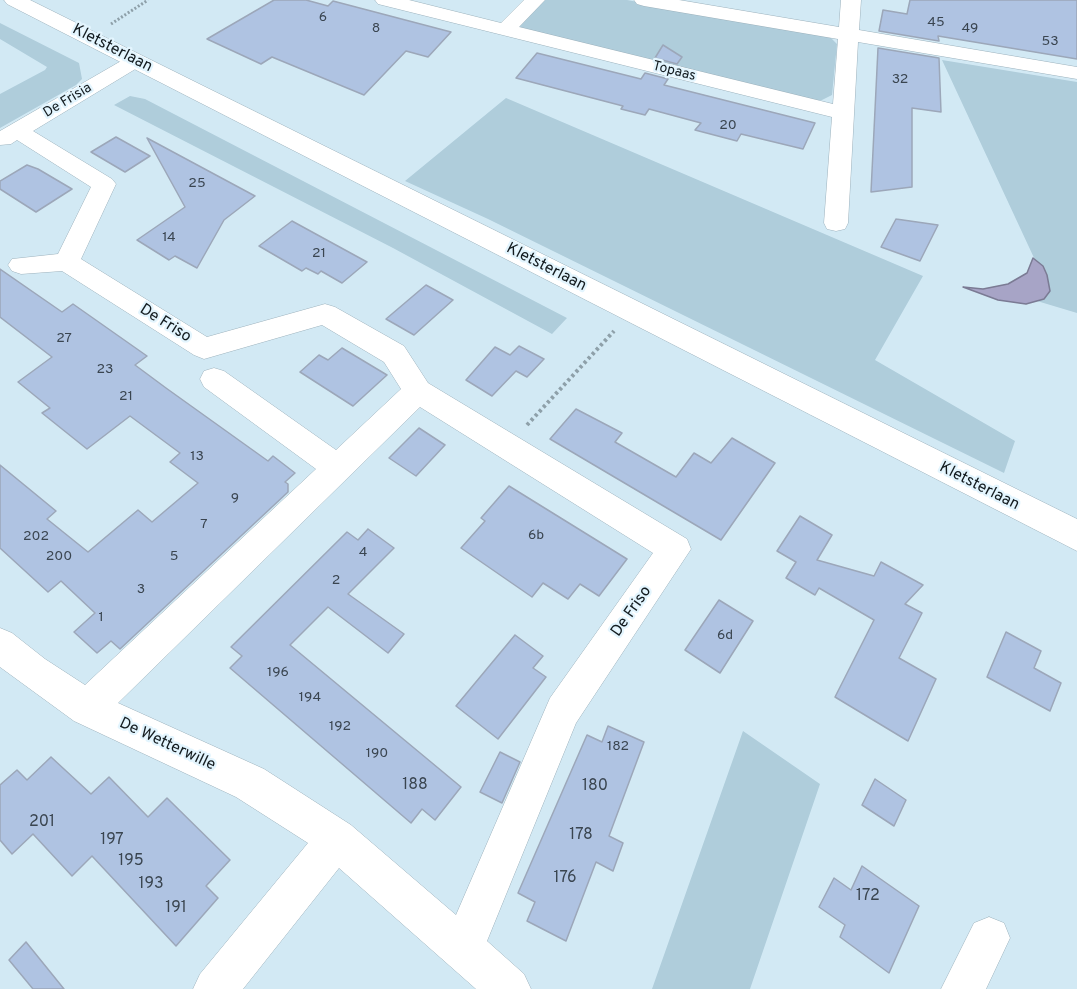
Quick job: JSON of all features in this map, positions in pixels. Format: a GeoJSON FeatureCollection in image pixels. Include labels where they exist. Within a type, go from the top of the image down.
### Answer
{"type":"FeatureCollection","features":[{"type":"Feature","properties":{"kind":"main road","name":"Kletsterlaan"},"geometry":{"type":"LineString","coordinates":[[14,0],[1077,536]]}},
{"type":"Feature","properties":{"kind":"street","name":"Topaas"},"geometry":{"type":"LineString","coordinates":[[385,0],[843,113]]}},
{"type":"Feature","properties":{"kind":"street"},"geometry":{"type":"LineString","coordinates":[[505,30],[535,0]]}},
{"type":"Feature","properties":{"kind":"street"},"geometry":{"type":"LineString","coordinates":[[644,0],[1077,73]]}},
{"type":"Feature","properties":{"kind":"street"},"geometry":{"type":"LineString","coordinates":[[836,223],[851,0]]}},
{"type":"Feature","properties":{"kind":"street","name":"De Frisia"},"geometry":{"type":"LineString","coordinates":[[9,136],[135,61]]}},
{"type":"Feature","properties":{"kind":"street"},"geometry":{"type":"LineString","coordinates":[[9,136],[104,184],[67,262],[21,265]]}},
{"type":"Feature","properties":{"kind":"street","name":"De Friso"},"geometry":{"type":"LineString","coordinates":[[67,262],[204,348],[325,314],[394,354],[418,392],[675,549],[563,711],[463,948]]}},
{"type":"Feature","properties":{"kind":"street"},"geometry":{"type":"LineString","coordinates":[[214,380],[338,468]]}},
{"type":"Feature","properties":{"kind":"street"},"geometry":{"type":"LineString","coordinates":[[87,708],[418,392]]}},
{"type":"Feature","properties":{"kind":"street","name":"De Wetterwille"},"geometry":{"type":"LineString","coordinates":[[0,645],[32,671],[87,708],[250,783],[337,839],[509,989]]}},
{"type":"Feature","properties":{"kind":"street"},"geometry":{"type":"LineString","coordinates":[[215,989],[337,839]]}},
{"type":"Feature","properties":{"kind":"street"},"geometry":{"type":"LineString","coordinates":[[963,989],[989,938]]}},
{"type":"Feature","properties":{"kind":"path"},"geometry":{"type":"LineString","coordinates":[[507,446],[620,324]]}},
{"type":"Feature","properties":{"kind":"shaded area"},"geometry":{"type":"Polygon","coordinates":[[[541,0],[627,0],[830,37],[837,44],[832,95],[822,100],[813,100],[521,28],[519,25],[541,0]]]}},
{"type":"Feature","properties":{"kind":"shaded area"},"geometry":{"type":"Polygon","coordinates":[[[0,23],[79,63],[82,79],[76,85],[0,128],[0,94],[47,67],[0,39],[0,23]]]}},
{"type":"Feature","properties":{"kind":"shaded area"},"geometry":{"type":"Polygon","coordinates":[[[942,60],[1077,82],[1077,313],[1037,301],[1044,299],[1043,266],[1035,260],[942,60]]]}},
{"type":"Feature","properties":{"kind":"shaded area"},"geometry":{"type":"Polygon","coordinates":[[[130,96],[145,99],[567,318],[552,334],[393,248],[114,105],[130,96]]]}},
{"type":"Feature","properties":{"kind":"shaded area"},"geometry":{"type":"Polygon","coordinates":[[[506,98],[923,276],[875,360],[1015,441],[1004,473],[488,219],[405,181],[506,98]]]}},
{"type":"Feature","properties":{"kind":"shaded area"},"geometry":{"type":"Polygon","coordinates":[[[1033,258],[1043,266],[1047,275],[1050,291],[1044,299],[1026,304],[998,300],[963,287],[983,289],[1008,284],[1027,273],[1033,258]]]}},
{"type":"Feature","properties":{"kind":"shaded area"},"geometry":{"type":"Polygon","coordinates":[[[743,731],[820,784],[750,989],[652,989],[743,731]]]}},
{"type":"Feature","properties":{"kind":"building"},"geometry":{"type":"Polygon","coordinates":[[[274,0],[306,0],[328,6],[333,1],[451,32],[428,57],[406,51],[364,95],[272,57],[261,64],[207,39],[274,0]]]}},
{"type":"Feature","properties":{"kind":"building"},"geometry":{"type":"Polygon","coordinates":[[[910,0],[1077,0],[1077,59],[938,36],[939,41],[879,31],[883,10],[907,14],[910,0]]]}},
{"type":"Feature","properties":{"kind":"building"},"geometry":{"type":"Polygon","coordinates":[[[663,45],[682,57],[677,64],[655,58],[663,45]]]}},
{"type":"Feature","properties":{"kind":"building"},"geometry":{"type":"Polygon","coordinates":[[[878,48],[939,58],[941,112],[912,108],[912,187],[871,192],[878,48]]]}},
{"type":"Feature","properties":{"kind":"building"},"geometry":{"type":"Polygon","coordinates":[[[537,53],[641,79],[645,73],[668,79],[664,85],[815,123],[803,149],[741,134],[737,141],[695,130],[701,123],[649,109],[645,115],[621,109],[623,106],[516,78],[537,53]]]}},
{"type":"Feature","properties":{"kind":"building"},"geometry":{"type":"Polygon","coordinates":[[[116,137],[150,156],[125,172],[91,152],[116,137]]]}},
{"type":"Feature","properties":{"kind":"building"},"geometry":{"type":"Polygon","coordinates":[[[147,138],[255,196],[224,220],[197,268],[175,256],[169,260],[137,240],[185,207],[147,138]]]}},
{"type":"Feature","properties":{"kind":"building"},"geometry":{"type":"Polygon","coordinates":[[[27,165],[72,189],[36,212],[0,189],[0,181],[27,165]]]}},
{"type":"Feature","properties":{"kind":"building"},"geometry":{"type":"Polygon","coordinates":[[[896,219],[938,225],[920,261],[881,247],[896,219]]]}},
{"type":"Feature","properties":{"kind":"building"},"geometry":{"type":"Polygon","coordinates":[[[292,221],[367,262],[342,283],[321,271],[318,274],[306,268],[302,271],[259,246],[292,221]]]}},
{"type":"Feature","properties":{"kind":"building"},"geometry":{"type":"Polygon","coordinates":[[[0,269],[62,312],[73,304],[147,356],[135,365],[268,461],[273,456],[295,473],[285,482],[288,484],[288,492],[120,649],[111,641],[97,653],[74,632],[95,613],[61,581],[48,592],[0,548],[0,465],[56,511],[47,519],[88,552],[138,510],[152,522],[198,483],[170,462],[180,453],[130,416],[87,449],[42,413],[50,408],[18,382],[52,357],[0,317],[0,269]]]}},
{"type":"Feature","properties":{"kind":"building"},"geometry":{"type":"Polygon","coordinates":[[[426,285],[453,300],[414,335],[386,319],[426,285]]]}},
{"type":"Feature","properties":{"kind":"building"},"geometry":{"type":"Polygon","coordinates":[[[519,346],[544,359],[527,377],[516,371],[492,396],[466,380],[495,347],[510,355],[519,346]]]}},
{"type":"Feature","properties":{"kind":"building"},"geometry":{"type":"Polygon","coordinates":[[[342,348],[387,375],[353,406],[300,372],[319,355],[328,360],[342,348]]]}},
{"type":"Feature","properties":{"kind":"building"},"geometry":{"type":"Polygon","coordinates":[[[576,409],[622,433],[615,442],[676,477],[694,453],[711,463],[732,438],[775,463],[721,540],[550,439],[576,409]]]}},
{"type":"Feature","properties":{"kind":"building"},"geometry":{"type":"Polygon","coordinates":[[[419,428],[445,445],[416,476],[389,458],[419,428]]]}},
{"type":"Feature","properties":{"kind":"building"},"geometry":{"type":"Polygon","coordinates":[[[509,486],[627,559],[599,596],[580,584],[568,599],[543,583],[532,597],[461,548],[485,521],[481,518],[509,486]]]}},
{"type":"Feature","properties":{"kind":"building"},"geometry":{"type":"Polygon","coordinates":[[[800,516],[832,535],[817,560],[874,576],[881,562],[923,585],[905,604],[922,613],[899,658],[936,679],[908,741],[835,697],[874,620],[819,588],[815,595],[786,578],[796,562],[777,551],[800,516]]]}},
{"type":"Feature","properties":{"kind":"building"},"geometry":{"type":"Polygon","coordinates":[[[368,529],[394,548],[348,594],[404,634],[388,653],[328,607],[290,645],[461,787],[435,820],[422,809],[411,823],[230,668],[242,656],[231,647],[347,532],[358,540],[368,529]]]}},
{"type":"Feature","properties":{"kind":"building"},"geometry":{"type":"Polygon","coordinates":[[[719,600],[753,621],[720,673],[685,650],[719,600]]]}},
{"type":"Feature","properties":{"kind":"building"},"geometry":{"type":"Polygon","coordinates":[[[1006,632],[1041,651],[1034,668],[1061,683],[1050,711],[987,677],[1006,632]]]}},
{"type":"Feature","properties":{"kind":"building"},"geometry":{"type":"Polygon","coordinates":[[[515,635],[543,656],[533,668],[546,677],[498,739],[456,706],[515,635]]]}},
{"type":"Feature","properties":{"kind":"building"},"geometry":{"type":"Polygon","coordinates":[[[608,726],[644,742],[609,836],[623,843],[613,871],[596,862],[566,941],[527,921],[535,902],[518,893],[587,735],[602,742],[608,726]]]}},
{"type":"Feature","properties":{"kind":"building"},"geometry":{"type":"Polygon","coordinates":[[[500,752],[520,762],[502,803],[480,792],[500,752]]]}},
{"type":"Feature","properties":{"kind":"building"},"geometry":{"type":"Polygon","coordinates":[[[51,757],[91,794],[109,777],[148,817],[167,798],[230,860],[206,886],[218,898],[176,946],[92,856],[72,876],[33,834],[12,854],[0,840],[0,785],[17,770],[27,780],[51,757]]]}},
{"type":"Feature","properties":{"kind":"building"},"geometry":{"type":"Polygon","coordinates":[[[875,779],[906,800],[894,826],[862,805],[875,779]]]}},
{"type":"Feature","properties":{"kind":"building"},"geometry":{"type":"Polygon","coordinates":[[[862,866],[919,906],[889,973],[840,937],[845,925],[819,907],[834,878],[851,890],[862,866]]]}},
{"type":"Feature","properties":{"kind":"building"},"geometry":{"type":"Polygon","coordinates":[[[26,942],[64,989],[33,989],[9,960],[26,942]]]}}]}
